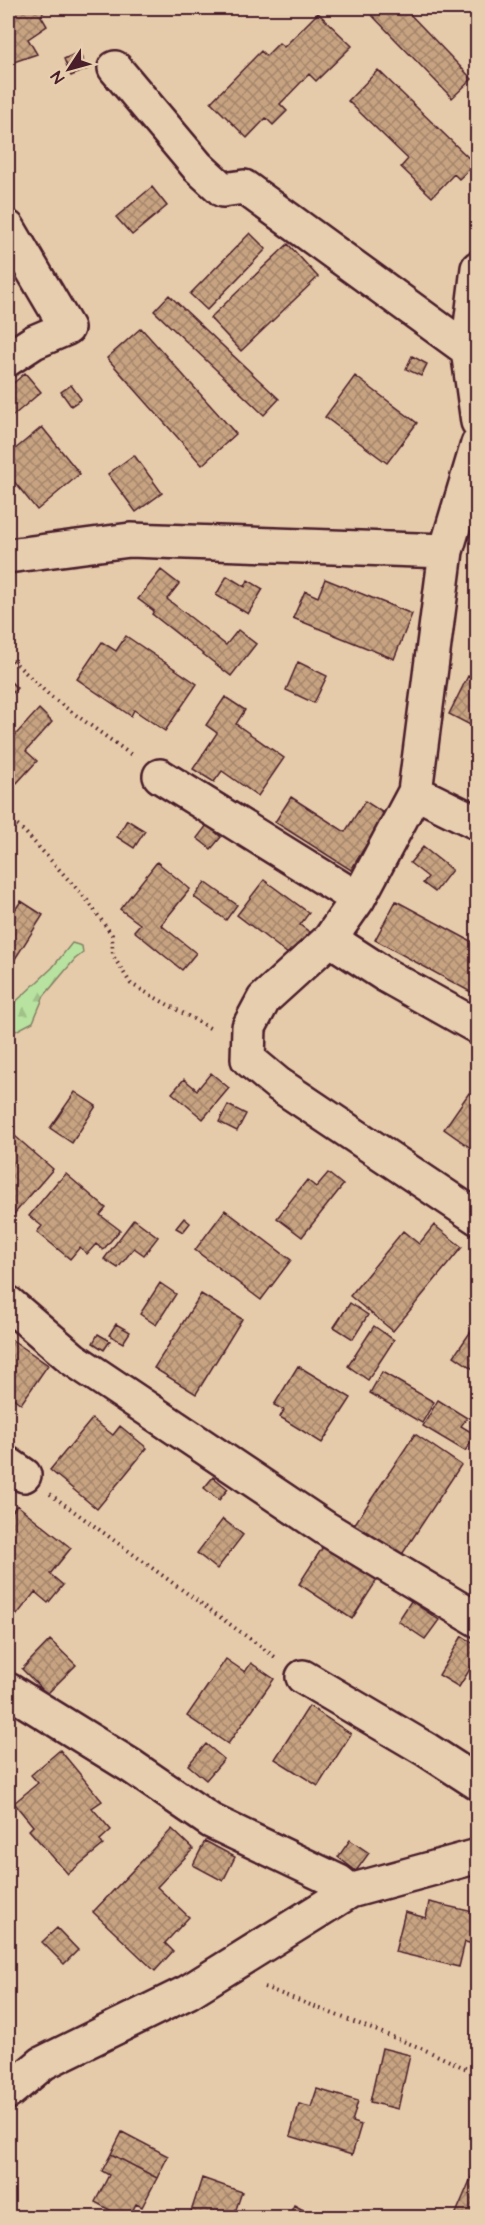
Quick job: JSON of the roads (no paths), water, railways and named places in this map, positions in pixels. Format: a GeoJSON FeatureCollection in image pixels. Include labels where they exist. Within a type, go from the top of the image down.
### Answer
{"type":"FeatureCollection","features":[{"type":"Feature","properties":{"kind":"street"},"geometry":{"type":"LineString","coordinates":[[115,68],[198,167],[223,190],[244,187],[468,350]]}},
{"type":"Feature","properties":{"kind":"street"},"geometry":{"type":"LineString","coordinates":[[8,228],[67,328],[34,342],[8,359]]}},
{"type":"Feature","properties":{"kind":"street"},"geometry":{"type":"LineString","coordinates":[[477,268],[468,350],[477,422]]}},
{"type":"Feature","properties":{"kind":"street"},"geometry":{"type":"LineString","coordinates":[[477,444],[446,551],[415,792],[358,898],[330,939],[264,999],[249,1027],[248,1049],[248,1059],[278,1084],[477,1218]]}},
{"type":"Feature","properties":{"kind":"street"},"geometry":{"type":"LineString","coordinates":[[8,556],[129,540],[446,551]]}},
{"type":"Feature","properties":{"kind":"street"},"geometry":{"type":"LineString","coordinates":[[160,776],[358,898]]}},
{"type":"Feature","properties":{"kind":"street"},"geometry":{"type":"LineString","coordinates":[[415,792],[477,823]]}},
{"type":"Feature","properties":{"kind":"street"},"geometry":{"type":"LineString","coordinates":[[330,939],[387,976],[477,1027]]}},
{"type":"Feature","properties":{"kind":"street"},"geometry":{"type":"LineString","coordinates":[[8,1303],[73,1359],[325,1528],[477,1620]]}},
{"type":"Feature","properties":{"kind":"street"},"geometry":{"type":"LineString","coordinates":[[303,1677],[427,1750],[477,1783]]}},
{"type":"Feature","properties":{"kind":"street"},"geometry":{"type":"LineString","coordinates":[[8,1690],[131,1766],[211,1821],[339,1882],[350,1891]]}},
{"type":"Feature","properties":{"kind":"street"},"geometry":{"type":"LineString","coordinates":[[8,2092],[42,2063],[188,1992],[350,1891],[477,1856]]}}]}
